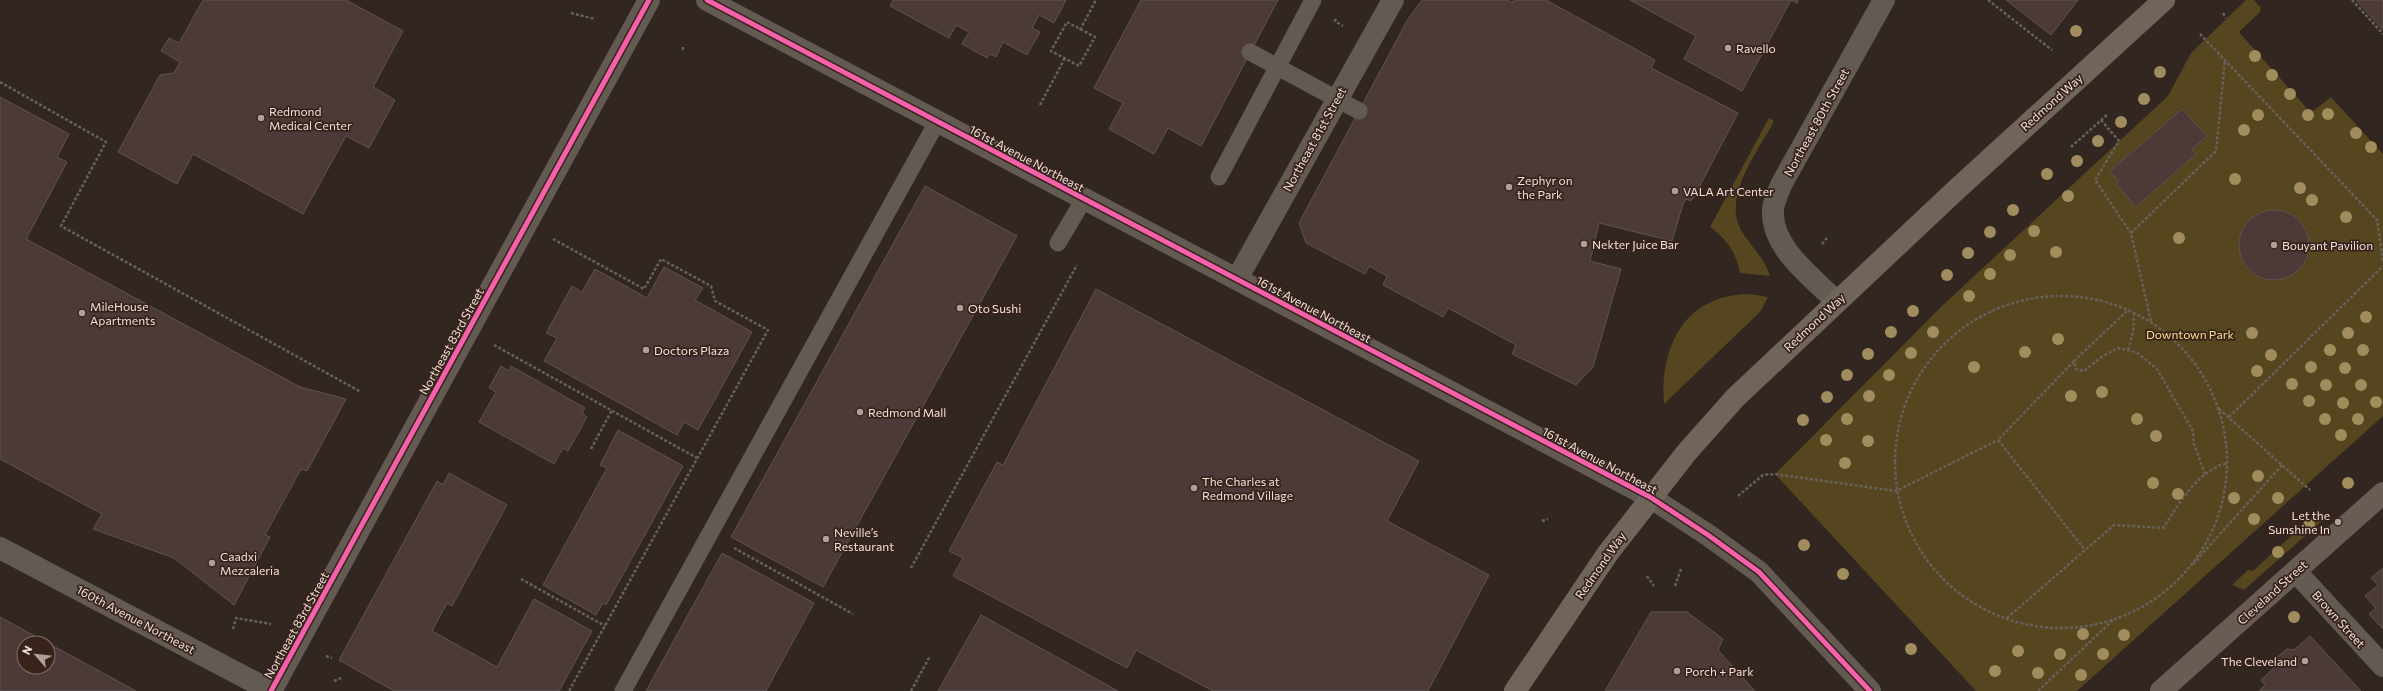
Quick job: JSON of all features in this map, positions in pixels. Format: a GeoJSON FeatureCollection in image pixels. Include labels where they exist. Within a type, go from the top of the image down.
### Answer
{"type":"FeatureCollection","features":[{"type":"Feature","properties":{"kind":"main road","name":"Redmond Way"},"geometry":{"type":"LineString","coordinates":[[1515,691],[1608,553],[1650,497],[1735,398],[1836,301],[2164,0]]}},
{"type":"Feature","properties":{"kind":"main road","name":"Cleveland Street"},"geometry":{"type":"LineString","coordinates":[[2161,691],[2383,493]]}},
{"type":"Feature","properties":{"kind":"street","name":"Northeast 83rd Street"},"geometry":{"type":"LineString","coordinates":[[271,691],[649,0]]}},
{"type":"Feature","properties":{"kind":"street","name":"161st Avenue Northeast"},"geometry":{"type":"LineString","coordinates":[[707,0],[1650,497],[1708,535],[1758,572],[1870,691]]}},
{"type":"Feature","properties":{"kind":"street","name":"Northeast 81st Street"},"geometry":{"type":"LineString","coordinates":[[1237,279],[1393,0]]}},
{"type":"Feature","properties":{"kind":"street","name":"Northeast 80th Street"},"geometry":{"type":"LineString","coordinates":[[1836,301],[1784,246],[1775,227],[1773,208],[1783,180],[1884,0]]}},
{"type":"Feature","properties":{"kind":"street","name":"160th Avenue Northeast"},"geometry":{"type":"LineString","coordinates":[[0,548],[271,691]]}},
{"type":"Feature","properties":{"kind":"street","name":"Brown Street"},"geometry":{"type":"LineString","coordinates":[[2296,572],[2383,666]]}},
{"type":"Feature","properties":{"kind":"lane"},"geometry":{"type":"LineString","coordinates":[[1219,177],[1313,0]]}},
{"type":"Feature","properties":{"kind":"lane"},"geometry":{"type":"LineString","coordinates":[[1250,52],[1359,111]]}},
{"type":"Feature","properties":{"kind":"lane"},"geometry":{"type":"LineString","coordinates":[[623,691],[937,122]]}},
{"type":"Feature","properties":{"kind":"lane"},"geometry":{"type":"LineString","coordinates":[[1058,243],[1084,199]]}},
{"type":"Feature","properties":{"kind":"path"},"geometry":{"type":"LineString","coordinates":[[1080,30],[1096,0]]}},
{"type":"Feature","properties":{"kind":"path"},"geometry":{"type":"LineString","coordinates":[[1988,0],[2052,50]]}},
{"type":"Feature","properties":{"kind":"path"},"geometry":{"type":"LineString","coordinates":[[2352,0],[2383,34]]}},
{"type":"Feature","properties":{"kind":"path"},"geometry":{"type":"LineString","coordinates":[[571,13],[595,18]]}},
{"type":"Feature","properties":{"kind":"path"},"geometry":{"type":"LineString","coordinates":[[2223,13],[2226,18]]}},
{"type":"Feature","properties":{"kind":"path"},"geometry":{"type":"LineString","coordinates":[[1338,15],[1335,21],[1345,28]]}},
{"type":"Feature","properties":{"kind":"path"},"geometry":{"type":"LineString","coordinates":[[1067,22],[1094,37],[1079,66],[1065,58],[1051,51],[1067,22]]}},
{"type":"Feature","properties":{"kind":"path"},"geometry":{"type":"LineString","coordinates":[[2200,34],[2376,220],[2383,261]]}},
{"type":"Feature","properties":{"kind":"path"},"geometry":{"type":"LineString","coordinates":[[683,45],[683,50]]}},
{"type":"Feature","properties":{"kind":"path"},"geometry":{"type":"LineString","coordinates":[[1040,105],[1065,58]]}},
{"type":"Feature","properties":{"kind":"path"},"geometry":{"type":"LineString","coordinates":[[2131,233],[2216,151],[2225,60]]}},
{"type":"Feature","properties":{"kind":"path"},"geometry":{"type":"LineString","coordinates":[[0,82],[106,142],[61,226],[361,392]]}},
{"type":"Feature","properties":{"kind":"path"},"geometry":{"type":"LineString","coordinates":[[2071,147],[2108,114]]}},
{"type":"Feature","properties":{"kind":"path"},"geometry":{"type":"LineString","coordinates":[[2101,120],[2119,141],[2095,180],[2131,233],[2151,322]]}},
{"type":"Feature","properties":{"kind":"path"},"geometry":{"type":"LineString","coordinates":[[552,238],[644,289],[661,259],[711,286],[715,301],[768,330],[568,691]]}},
{"type":"Feature","properties":{"kind":"path"},"geometry":{"type":"LineString","coordinates":[[911,568],[1078,263]]}},
{"type":"Feature","properties":{"kind":"path"},"geometry":{"type":"LineString","coordinates":[[2229,417],[2383,266]]}},
{"type":"Feature","properties":{"kind":"path"},"geometry":{"type":"LineString","coordinates":[[2190,568],[2217,519],[2227,463],[2219,409],[2197,360],[2175,336],[2151,322],[2100,300],[2045,296],[1990,310],[1945,342],[1912,386],[1895,437],[1896,491],[1914,542],[1946,585],[1992,615],[2044,629],[2098,625],[2148,604],[2190,568],[2283,464]]}},
{"type":"Feature","properties":{"kind":"path"},"geometry":{"type":"LineString","coordinates":[[1738,496],[1763,475],[1775,474],[1896,491],[1998,440],[2074,361],[2126,311]]}},
{"type":"Feature","properties":{"kind":"path"},"geometry":{"type":"LineString","coordinates":[[2128,350],[2133,332],[2134,314]]}},
{"type":"Feature","properties":{"kind":"path"},"geometry":{"type":"LineString","coordinates":[[492,344],[697,458]]}},
{"type":"Feature","properties":{"kind":"path"},"geometry":{"type":"LineString","coordinates":[[2074,361],[2076,369],[2084,370],[2103,356],[2118,348],[2136,352],[2157,369],[2193,431],[2194,444],[2205,474]]}},
{"type":"Feature","properties":{"kind":"path"},"geometry":{"type":"LineString","coordinates":[[2219,409],[2283,464],[2310,490]]}},
{"type":"Feature","properties":{"kind":"path"},"geometry":{"type":"LineString","coordinates":[[591,449],[612,410]]}},
{"type":"Feature","properties":{"kind":"path"},"geometry":{"type":"LineString","coordinates":[[1998,440],[2085,550]]}},
{"type":"Feature","properties":{"kind":"path"},"geometry":{"type":"LineString","coordinates":[[2007,619],[2114,525],[2163,528],[2186,494],[2205,474],[2212,468],[2227,463]]}},
{"type":"Feature","properties":{"kind":"path"},"geometry":{"type":"LineString","coordinates":[[1542,521],[1548,519]]}},
{"type":"Feature","properties":{"kind":"path"},"geometry":{"type":"LineString","coordinates":[[709,535],[853,614]]}},
{"type":"Feature","properties":{"kind":"path"},"geometry":{"type":"LineString","coordinates":[[1676,586],[1681,569]]}},
{"type":"Feature","properties":{"kind":"path"},"geometry":{"type":"LineString","coordinates":[[1647,576],[1654,586]]}},
{"type":"Feature","properties":{"kind":"path"},"geometry":{"type":"LineString","coordinates":[[521,579],[604,626]]}},
{"type":"Feature","properties":{"kind":"path"},"geometry":{"type":"LineString","coordinates":[[233,629],[236,618],[271,624]]}},
{"type":"Feature","properties":{"kind":"path"},"geometry":{"type":"LineString","coordinates":[[2038,691],[2115,618]]}},
{"type":"Feature","properties":{"kind":"path"},"geometry":{"type":"LineString","coordinates":[[326,656],[332,658]]}},
{"type":"Feature","properties":{"kind":"path"},"geometry":{"type":"LineString","coordinates":[[911,691],[930,656]]}},
{"type":"Feature","properties":{"kind":"path"},"geometry":{"type":"LineString","coordinates":[[334,681],[341,678]]}},
{"type":"Feature","properties":{"kind":"green space","name":"Downtown Park"},"geometry":{"type":"Polygon","coordinates":[[[2246,0],[2254,0],[2261,8],[2260,12],[2239,32],[2311,113],[2331,97],[2383,154],[2383,416],[2077,691],[1976,691],[1775,474],[1944,304],[2168,96],[2191,53],[2246,0]]]}},
{"type":"Feature","properties":{"kind":"green space"},"geometry":{"type":"Polygon","coordinates":[[[1769,118],[1774,121],[1752,159],[1739,188],[1736,203],[1736,217],[1741,230],[1765,263],[1770,276],[1740,273],[1736,259],[1730,247],[1721,236],[1710,227],[1769,118]]]}},
{"type":"Feature","properties":{"kind":"green space"},"geometry":{"type":"Polygon","coordinates":[[[1749,294],[1768,297],[1760,312],[1664,404],[1664,382],[1667,362],[1672,344],[1681,327],[1693,314],[1708,303],[1727,297],[1749,294]]]}},
{"type":"Feature","properties":{"kind":"green space"},"geometry":{"type":"Polygon","coordinates":[[[2315,514],[2322,521],[2244,590],[2232,585],[2248,570],[2253,571],[2315,514]]]}},
{"type":"Feature","properties":{"kind":"building","name":"Redmond Medical Center"},"geometry":{"type":"Polygon","coordinates":[[[203,0],[346,0],[403,31],[373,87],[395,100],[369,148],[346,136],[303,214],[193,154],[177,184],[118,152],[160,75],[174,73],[180,62],[161,51],[169,38],[179,43],[203,0]]]}},
{"type":"Feature","properties":{"kind":"building"},"geometry":{"type":"Polygon","coordinates":[[[893,0],[1066,0],[1054,23],[1039,15],[1032,28],[1040,32],[1027,55],[1003,42],[996,57],[990,54],[987,58],[962,44],[969,32],[956,25],[949,38],[890,6],[893,0]]]}},
{"type":"Feature","properties":{"kind":"building"},"geometry":{"type":"Polygon","coordinates":[[[1141,0],[1278,0],[1201,146],[1168,128],[1154,154],[1109,129],[1123,103],[1094,88],[1141,0]]]}},
{"type":"Feature","properties":{"kind":"building","name":"Zephyr on the Park"},"geometry":{"type":"Polygon","coordinates":[[[1422,0],[1507,0],[1511,2],[1517,0],[1546,0],[1655,60],[1651,68],[1738,113],[1694,197],[1691,201],[1686,199],[1683,204],[1672,241],[1599,223],[1590,261],[1621,269],[1593,367],[1576,385],[1512,354],[1516,345],[1448,308],[1443,317],[1383,285],[1387,276],[1369,266],[1365,274],[1306,243],[1299,223],[1408,19],[1422,0]]]}},
{"type":"Feature","properties":{"kind":"building","name":"Ravello"},"geometry":{"type":"Polygon","coordinates":[[[1630,0],[1791,0],[1742,91],[1684,59],[1696,36],[1630,0]]]}},
{"type":"Feature","properties":{"kind":"building"},"geometry":{"type":"Polygon","coordinates":[[[1791,0],[1798,0],[1797,3],[1791,0]]]}},
{"type":"Feature","properties":{"kind":"building"},"geometry":{"type":"Polygon","coordinates":[[[2006,0],[2078,0],[2051,35],[2006,0]]]}},
{"type":"Feature","properties":{"kind":"building"},"geometry":{"type":"Polygon","coordinates":[[[2356,0],[2383,0],[2383,30],[2356,0]]]}},
{"type":"Feature","properties":{"kind":"building","name":"MileHouse Apartments"},"geometry":{"type":"Polygon","coordinates":[[[0,97],[69,134],[57,157],[67,162],[26,239],[300,387],[346,399],[307,471],[301,469],[265,535],[270,537],[234,605],[174,558],[93,529],[102,514],[0,459],[0,97]]]}},
{"type":"Feature","properties":{"kind":"building"},"geometry":{"type":"Polygon","coordinates":[[[2182,109],[2207,136],[2192,149],[2196,154],[2136,207],[2116,184],[2119,181],[2110,171],[2182,109]]]}},
{"type":"Feature","properties":{"kind":"building","name":"Redmond Mall"},"geometry":{"type":"Polygon","coordinates":[[[925,186],[1017,236],[823,587],[731,537],[925,186]]]}},
{"type":"Feature","properties":{"kind":"building","name":"Bouyant Pavilion"},"geometry":{"type":"Polygon","coordinates":[[[2267,210],[2281,210],[2294,216],[2303,225],[2307,231],[2309,245],[2307,259],[2299,270],[2288,278],[2281,280],[2267,280],[2260,278],[2249,270],[2241,259],[2239,252],[2239,238],[2241,231],[2249,220],[2260,212],[2267,210]]]}},
{"type":"Feature","properties":{"kind":"building","name":"Doctors Plaza"},"geometry":{"type":"Polygon","coordinates":[[[664,267],[703,288],[695,300],[752,332],[698,430],[684,422],[677,435],[544,361],[557,338],[546,333],[572,286],[582,292],[595,269],[647,298],[664,267]]]}},
{"type":"Feature","properties":{"kind":"building","name":"The Charles at Redmond Village"},"geometry":{"type":"Polygon","coordinates":[[[1096,289],[1419,461],[1387,521],[1489,575],[1428,691],[1213,691],[1136,650],[1127,668],[953,576],[963,558],[949,551],[997,462],[1003,465],[1096,289]]]}},
{"type":"Feature","properties":{"kind":"building"},"geometry":{"type":"Polygon","coordinates":[[[501,366],[509,371],[511,366],[585,408],[582,414],[587,417],[568,451],[563,448],[554,464],[479,422],[496,392],[489,388],[501,366]]]}},
{"type":"Feature","properties":{"kind":"building"},"geometry":{"type":"Polygon","coordinates":[[[618,430],[683,466],[606,605],[603,603],[596,615],[543,585],[607,468],[600,465],[618,430]]]}},
{"type":"Feature","properties":{"kind":"building"},"geometry":{"type":"Polygon","coordinates":[[[449,473],[507,505],[452,606],[447,603],[432,631],[497,667],[534,599],[592,631],[559,691],[394,691],[339,660],[437,481],[443,485],[449,473]]]}},
{"type":"Feature","properties":{"kind":"building"},"geometry":{"type":"Polygon","coordinates":[[[722,553],[814,603],[766,691],[646,691],[722,553]]]}},
{"type":"Feature","properties":{"kind":"building"},"geometry":{"type":"Polygon","coordinates":[[[2383,568],[2383,629],[2369,614],[2376,608],[2365,596],[2378,585],[2371,578],[2383,568]]]}},
{"type":"Feature","properties":{"kind":"building","name":"Porch + Park"},"geometry":{"type":"Polygon","coordinates":[[[1651,612],[1687,612],[1723,639],[1718,650],[1755,691],[1605,691],[1651,612]]]}},
{"type":"Feature","properties":{"kind":"building"},"geometry":{"type":"Polygon","coordinates":[[[981,615],[1118,691],[938,691],[981,615]]]}},
{"type":"Feature","properties":{"kind":"building"},"geometry":{"type":"Polygon","coordinates":[[[0,617],[33,635],[16,635],[16,675],[56,675],[56,647],[136,691],[0,691],[0,617]]]}},
{"type":"Feature","properties":{"kind":"building","name":"The Cleveland"},"geometry":{"type":"Polygon","coordinates":[[[2310,636],[2361,691],[2259,691],[2265,685],[2261,680],[2277,665],[2277,657],[2287,649],[2294,650],[2310,636]]]}},
{"type":"Feature","properties":{"kind":"cycle path"},"geometry":{"type":"LineString","coordinates":[[271,691],[649,0]]}},
{"type":"Feature","properties":{"kind":"cycle path"},"geometry":{"type":"LineString","coordinates":[[707,0],[1650,497],[1708,535],[1759,572],[1870,691]]}},
{"type":"Feature","properties":{"kind":"place","name":"Ravello"},"geometry":{"type":"Point","coordinates":[1728,48]}},
{"type":"Feature","properties":{"kind":"place","name":"Redmond Medical Center"},"geometry":{"type":"Point","coordinates":[261,118]}},
{"type":"Feature","properties":{"kind":"place","name":"Zephyr on the Park"},"geometry":{"type":"Point","coordinates":[1509,187]}},
{"type":"Feature","properties":{"kind":"place","name":"VALA Art Center"},"geometry":{"type":"Point","coordinates":[1675,191]}},
{"type":"Feature","properties":{"kind":"place","name":"Nekter Juice Bar"},"geometry":{"type":"Point","coordinates":[1584,244]}},
{"type":"Feature","properties":{"kind":"place","name":"Bouyant Pavilion"},"geometry":{"type":"Point","coordinates":[2274,245]}},
{"type":"Feature","properties":{"kind":"place","name":"Oto Sushi"},"geometry":{"type":"Point","coordinates":[960,308]}},
{"type":"Feature","properties":{"kind":"place","name":"MileHouse Apartments"},"geometry":{"type":"Point","coordinates":[82,313]}},
{"type":"Feature","properties":{"kind":"place","name":"Doctors Plaza"},"geometry":{"type":"Point","coordinates":[646,350]}},
{"type":"Feature","properties":{"kind":"place","name":"Redmond Mall"},"geometry":{"type":"Point","coordinates":[860,412]}},
{"type":"Feature","properties":{"kind":"place","name":"The Charles at Redmond Village"},"geometry":{"type":"Point","coordinates":[1194,488]}},
{"type":"Feature","properties":{"kind":"place","name":"Let the Sunshine In"},"geometry":{"type":"Point","coordinates":[2338,522]}},
{"type":"Feature","properties":{"kind":"place","name":"Neville’s Restaurant"},"geometry":{"type":"Point","coordinates":[826,539]}},
{"type":"Feature","properties":{"kind":"place","name":"Caadxi Mezcaleria"},"geometry":{"type":"Point","coordinates":[212,563]}},
{"type":"Feature","properties":{"kind":"place","name":"The Cleveland"},"geometry":{"type":"Point","coordinates":[2305,661]}},
{"type":"Feature","properties":{"kind":"place","name":"Porch + Park"},"geometry":{"type":"Point","coordinates":[1677,671]}}]}
